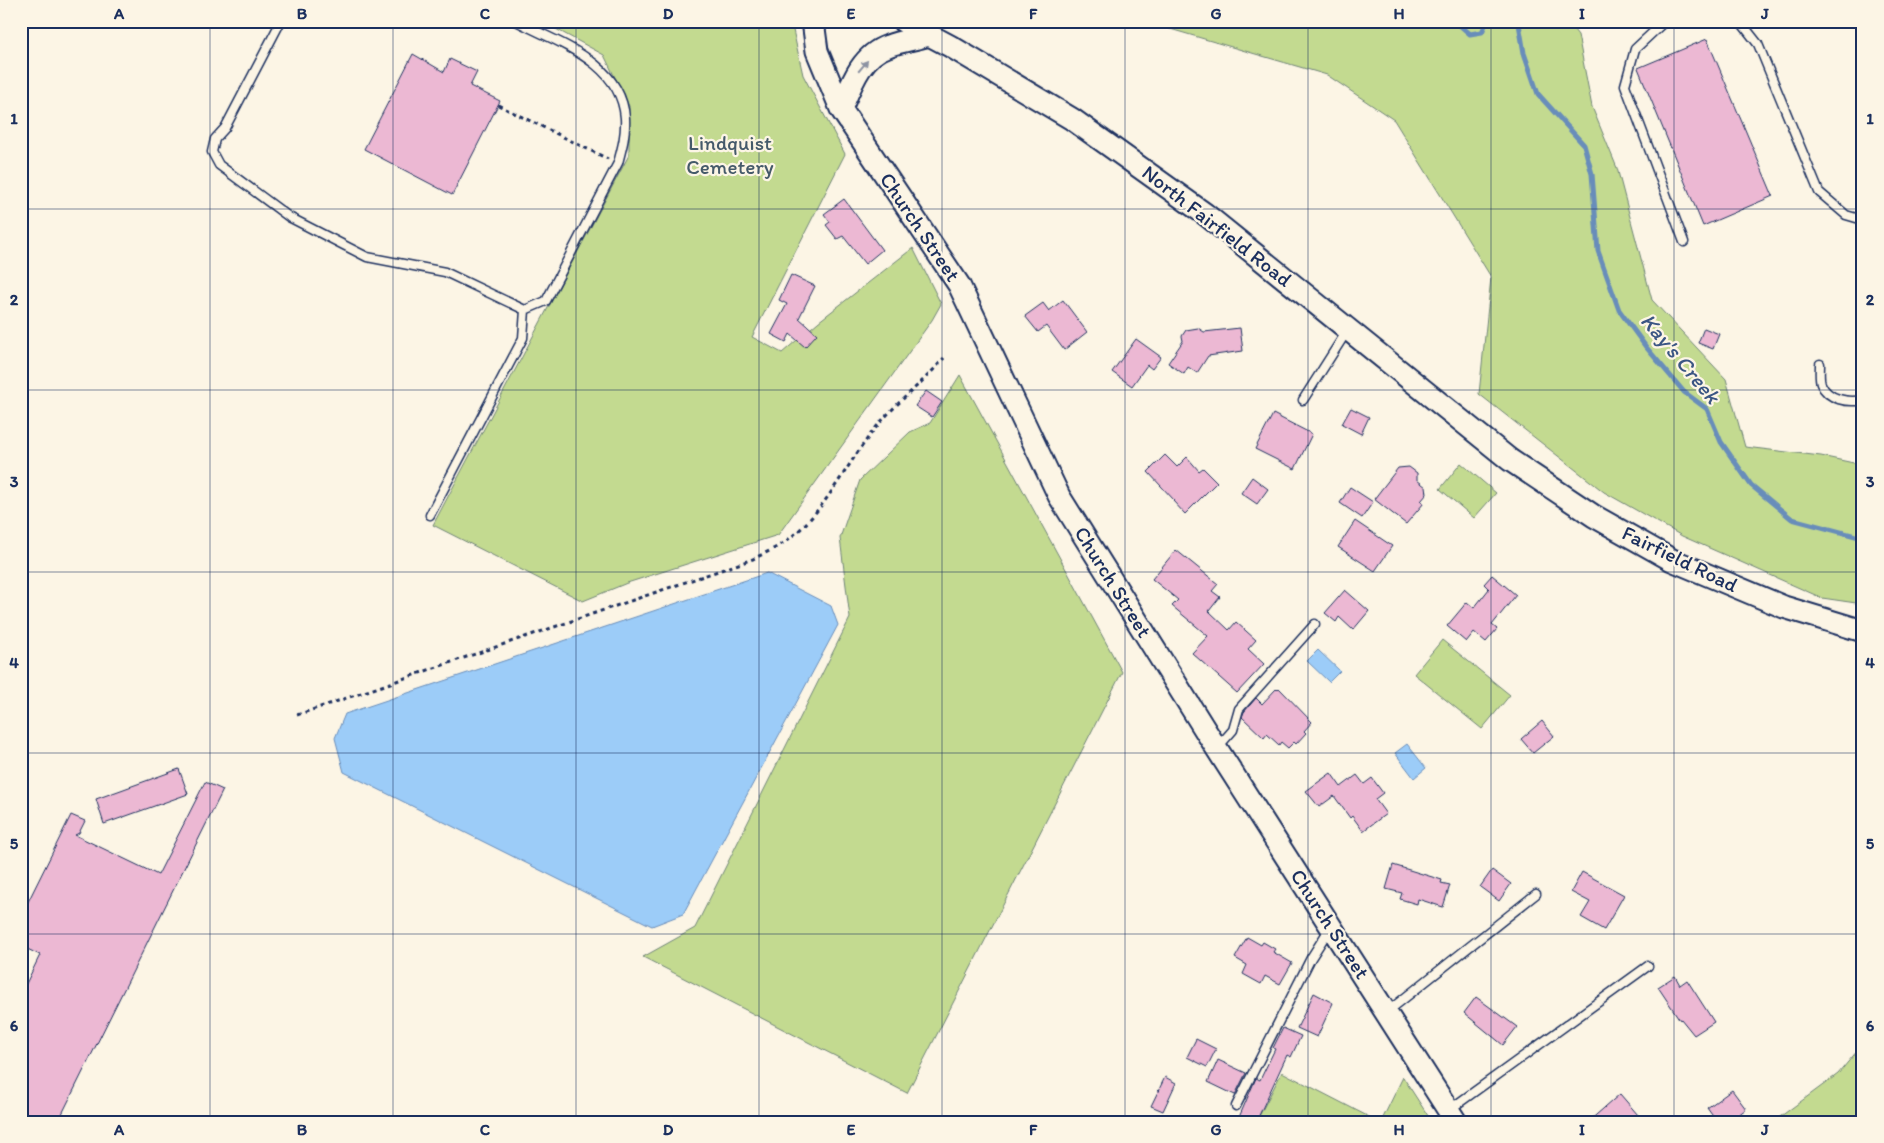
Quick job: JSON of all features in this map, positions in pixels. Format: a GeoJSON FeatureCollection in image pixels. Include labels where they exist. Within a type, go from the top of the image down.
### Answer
{"type":"FeatureCollection","features":[{"type":"Feature","properties":{"kind":"main road","name":"Church Street"},"geometry":{"type":"LineString","coordinates":[[813,21],[817,51],[841,109],[959,285],[1059,496],[1217,749],[1452,1116]]}},
{"type":"Feature","properties":{"kind":"main road","name":"North Fairfield Road"},"geometry":{"type":"LineString","coordinates":[[903,21],[1072,119],[1205,214],[1510,460]]}},
{"type":"Feature","properties":{"kind":"main road"},"geometry":{"type":"LineString","coordinates":[[841,109],[853,79],[862,65],[873,55],[886,46],[929,35]]}},
{"type":"Feature","properties":{"kind":"main road","name":"Fairfield Road"},"geometry":{"type":"LineString","coordinates":[[1510,460],[1594,516],[1672,560],[1784,607],[1863,631]]}},
{"type":"Feature","properties":{"kind":"lane"},"geometry":{"type":"LineString","coordinates":[[281,21],[225,128],[215,139],[212,152],[219,165],[289,217],[367,257],[445,272],[525,310],[546,301],[618,163],[624,139],[624,117],[621,98],[607,74],[586,57],[516,21]]}},
{"type":"Feature","properties":{"kind":"lane"},"geometry":{"type":"LineString","coordinates":[[1665,21],[1635,49],[1626,85],[1684,242]]}},
{"type":"Feature","properties":{"kind":"lane"},"geometry":{"type":"LineString","coordinates":[[1740,21],[1758,44],[1819,192],[1846,215],[1863,220]]}},
{"type":"Feature","properties":{"kind":"lane"},"geometry":{"type":"LineString","coordinates":[[430,515],[523,338],[525,310]]}},
{"type":"Feature","properties":{"kind":"lane"},"geometry":{"type":"LineString","coordinates":[[1303,400],[1349,330]]}},
{"type":"Feature","properties":{"kind":"lane"},"geometry":{"type":"LineString","coordinates":[[1820,364],[1821,384],[1831,396],[1841,401],[1863,400]]}},
{"type":"Feature","properties":{"kind":"lane"},"geometry":{"type":"LineString","coordinates":[[1217,749],[1233,730],[1239,709],[1315,624]]}},
{"type":"Feature","properties":{"kind":"lane"},"geometry":{"type":"LineString","coordinates":[[1386,1013],[1536,894]]}},
{"type":"Feature","properties":{"kind":"lane"},"geometry":{"type":"LineString","coordinates":[[1236,1106],[1310,958],[1331,926]]}},
{"type":"Feature","properties":{"kind":"lane"},"geometry":{"type":"LineString","coordinates":[[1452,1116],[1648,966]]}},
{"type":"Feature","properties":{"kind":"path"},"geometry":{"type":"LineString","coordinates":[[498,104],[618,163]]}},
{"type":"Feature","properties":{"kind":"path"},"geometry":{"type":"LineString","coordinates":[[297,715],[753,559],[790,539],[812,518],[878,424],[903,398],[927,378],[944,358]]}},
{"type":"Feature","properties":{"kind":"green space","name":"Lindquist Cemetery"},"geometry":{"type":"Polygon","coordinates":[[[541,21],[791,21],[803,75],[845,154],[752,337],[782,353],[818,322],[913,248],[941,304],[932,320],[778,535],[627,583],[583,601],[433,525],[629,155],[629,106],[604,55],[541,21]]]}},
{"type":"Feature","properties":{"kind":"green space"},"geometry":{"type":"Polygon","coordinates":[[[1143,21],[1567,21],[1578,35],[1592,107],[1617,168],[1652,300],[1726,379],[1745,447],[1821,456],[1863,465],[1863,604],[1822,598],[1682,536],[1604,492],[1479,394],[1491,277],[1394,120],[1327,75],[1143,21]]]}},
{"type":"Feature","properties":{"kind":"green space"},"geometry":{"type":"Polygon","coordinates":[[[960,375],[1122,672],[907,1093],[643,957],[695,928],[850,618],[840,538],[860,480],[910,432],[930,423],[960,375]]]}},
{"type":"Feature","properties":{"kind":"green space"},"geometry":{"type":"Polygon","coordinates":[[[1461,463],[1496,493],[1474,518],[1440,489],[1461,463]]]}},
{"type":"Feature","properties":{"kind":"green space"},"geometry":{"type":"Polygon","coordinates":[[[1442,640],[1510,695],[1482,729],[1414,674],[1442,640]]]}},
{"type":"Feature","properties":{"kind":"green space"},"geometry":{"type":"Polygon","coordinates":[[[1863,1044],[1863,1122],[1773,1122],[1838,1074],[1863,1044]]]}},
{"type":"Feature","properties":{"kind":"green space"},"geometry":{"type":"Polygon","coordinates":[[[1282,1072],[1379,1122],[1256,1122],[1282,1072]]]}},
{"type":"Feature","properties":{"kind":"green space"},"geometry":{"type":"Polygon","coordinates":[[[1403,1077],[1432,1122],[1381,1122],[1403,1077]]]}},
{"type":"Feature","properties":{"kind":"water"},"geometry":{"type":"Polygon","coordinates":[[[767,573],[831,606],[838,625],[683,914],[652,926],[344,772],[335,738],[345,714],[767,573]]]}},
{"type":"Feature","properties":{"kind":"water"},"geometry":{"type":"Polygon","coordinates":[[[1318,650],[1340,671],[1329,682],[1307,661],[1318,650]]]}},
{"type":"Feature","properties":{"kind":"water"},"geometry":{"type":"Polygon","coordinates":[[[1407,744],[1426,768],[1414,778],[1395,753],[1407,744]]]}},
{"type":"Feature","properties":{"kind":"building"},"geometry":{"type":"Polygon","coordinates":[[[1707,39],[1773,196],[1703,226],[1638,68],[1707,39]]]}},
{"type":"Feature","properties":{"kind":"building"},"geometry":{"type":"Polygon","coordinates":[[[413,54],[444,72],[450,59],[477,72],[470,86],[500,101],[452,195],[364,149],[413,54]]]}},
{"type":"Feature","properties":{"kind":"building"},"geometry":{"type":"Polygon","coordinates":[[[844,199],[882,250],[865,264],[843,236],[837,239],[826,225],[830,222],[824,214],[844,199]]]}},
{"type":"Feature","properties":{"kind":"building"},"geometry":{"type":"Polygon","coordinates":[[[791,275],[815,286],[799,318],[817,334],[805,347],[790,334],[786,342],[771,334],[787,304],[779,300],[791,275]]]}},
{"type":"Feature","properties":{"kind":"building"},"geometry":{"type":"Polygon","coordinates":[[[1063,300],[1087,332],[1064,350],[1046,326],[1038,332],[1025,316],[1043,303],[1049,311],[1063,300]]]}},
{"type":"Feature","properties":{"kind":"building"},"geometry":{"type":"Polygon","coordinates":[[[1198,328],[1204,332],[1240,328],[1243,351],[1208,356],[1197,373],[1188,367],[1184,374],[1168,363],[1183,341],[1182,336],[1186,330],[1198,328]]]}},
{"type":"Feature","properties":{"kind":"building"},"geometry":{"type":"Polygon","coordinates":[[[1704,328],[1719,334],[1713,349],[1698,343],[1704,328]]]}},
{"type":"Feature","properties":{"kind":"building"},"geometry":{"type":"Polygon","coordinates":[[[1136,339],[1161,357],[1152,369],[1147,365],[1132,386],[1112,372],[1136,339]]]}},
{"type":"Feature","properties":{"kind":"building"},"geometry":{"type":"Polygon","coordinates":[[[926,391],[942,402],[932,417],[915,406],[926,391]]]}},
{"type":"Feature","properties":{"kind":"building"},"geometry":{"type":"Polygon","coordinates":[[[1351,408],[1369,417],[1361,434],[1342,424],[1351,408]]]}},
{"type":"Feature","properties":{"kind":"building"},"geometry":{"type":"Polygon","coordinates":[[[1273,414],[1312,434],[1295,469],[1255,449],[1273,414]]]}},
{"type":"Feature","properties":{"kind":"building"},"geometry":{"type":"Polygon","coordinates":[[[1165,455],[1177,467],[1187,457],[1199,471],[1203,468],[1217,482],[1185,514],[1148,472],[1165,455]]]}},
{"type":"Feature","properties":{"kind":"building"},"geometry":{"type":"Polygon","coordinates":[[[1409,467],[1417,473],[1417,480],[1426,487],[1427,494],[1421,501],[1424,503],[1406,524],[1374,499],[1398,468],[1409,467]]]}},
{"type":"Feature","properties":{"kind":"building"},"geometry":{"type":"Polygon","coordinates":[[[1252,477],[1268,489],[1257,504],[1241,493],[1252,477]]]}},
{"type":"Feature","properties":{"kind":"building"},"geometry":{"type":"Polygon","coordinates":[[[1350,487],[1373,502],[1362,518],[1340,503],[1350,487]]]}},
{"type":"Feature","properties":{"kind":"building"},"geometry":{"type":"Polygon","coordinates":[[[1355,521],[1392,546],[1375,571],[1338,547],[1355,521]]]}},
{"type":"Feature","properties":{"kind":"building"},"geometry":{"type":"Polygon","coordinates":[[[1176,550],[1218,584],[1212,591],[1220,597],[1209,611],[1229,630],[1236,622],[1256,640],[1248,649],[1264,664],[1237,693],[1192,653],[1208,636],[1172,606],[1178,600],[1152,579],[1176,550]]]}},
{"type":"Feature","properties":{"kind":"building"},"geometry":{"type":"Polygon","coordinates":[[[1492,575],[1516,595],[1492,625],[1497,629],[1486,642],[1474,632],[1466,642],[1447,626],[1467,602],[1474,608],[1489,589],[1484,584],[1492,575]]]}},
{"type":"Feature","properties":{"kind":"building"},"geometry":{"type":"Polygon","coordinates":[[[1345,590],[1369,611],[1353,630],[1339,617],[1336,622],[1325,613],[1345,590]]]}},
{"type":"Feature","properties":{"kind":"building"},"geometry":{"type":"Polygon","coordinates":[[[1279,688],[1312,722],[1304,731],[1306,733],[1296,744],[1294,742],[1288,748],[1281,742],[1279,745],[1267,734],[1264,738],[1242,717],[1256,698],[1262,704],[1279,688]]]}},
{"type":"Feature","properties":{"kind":"building"},"geometry":{"type":"Polygon","coordinates":[[[1542,721],[1554,736],[1533,753],[1521,739],[1542,721]]]}},
{"type":"Feature","properties":{"kind":"building"},"geometry":{"type":"Polygon","coordinates":[[[179,769],[188,794],[104,824],[96,799],[179,769]]]}},
{"type":"Feature","properties":{"kind":"building"},"geometry":{"type":"Polygon","coordinates":[[[1331,773],[1341,787],[1357,775],[1364,784],[1372,778],[1383,793],[1375,799],[1386,814],[1363,831],[1352,816],[1350,818],[1334,796],[1319,807],[1306,791],[1331,773]]]}},
{"type":"Feature","properties":{"kind":"building"},"geometry":{"type":"Polygon","coordinates":[[[205,782],[223,790],[58,1122],[45,1122],[21,1110],[21,994],[40,955],[21,946],[21,916],[71,815],[85,821],[79,833],[75,835],[158,875],[205,782]]]}},
{"type":"Feature","properties":{"kind":"building"},"geometry":{"type":"Polygon","coordinates":[[[1393,865],[1442,880],[1441,883],[1450,885],[1443,907],[1418,899],[1417,904],[1400,899],[1402,893],[1386,889],[1393,865]]]}},
{"type":"Feature","properties":{"kind":"building"},"geometry":{"type":"Polygon","coordinates":[[[1492,870],[1511,884],[1499,901],[1480,887],[1492,870]]]}},
{"type":"Feature","properties":{"kind":"building"},"geometry":{"type":"Polygon","coordinates":[[[1582,872],[1624,895],[1604,930],[1581,917],[1590,902],[1571,892],[1582,872]]]}},
{"type":"Feature","properties":{"kind":"building"},"geometry":{"type":"Polygon","coordinates":[[[1247,937],[1261,945],[1263,942],[1275,949],[1273,952],[1292,963],[1280,984],[1265,976],[1261,984],[1243,974],[1247,965],[1235,958],[1247,937]]]}},
{"type":"Feature","properties":{"kind":"building"},"geometry":{"type":"Polygon","coordinates":[[[1675,976],[1680,985],[1687,980],[1714,1022],[1694,1035],[1680,1020],[1658,987],[1675,976]]]}},
{"type":"Feature","properties":{"kind":"building"},"geometry":{"type":"Polygon","coordinates":[[[1314,993],[1333,1003],[1317,1037],[1297,1028],[1314,993]]]}},
{"type":"Feature","properties":{"kind":"building"},"geometry":{"type":"Polygon","coordinates":[[[1476,997],[1517,1027],[1503,1045],[1464,1013],[1476,997]]]}},
{"type":"Feature","properties":{"kind":"building"},"geometry":{"type":"Polygon","coordinates":[[[1283,1028],[1301,1036],[1291,1057],[1287,1055],[1256,1122],[1237,1122],[1256,1078],[1260,1080],[1283,1028]]]}},
{"type":"Feature","properties":{"kind":"building"},"geometry":{"type":"Polygon","coordinates":[[[1196,1039],[1216,1049],[1207,1067],[1187,1057],[1196,1039]]]}},
{"type":"Feature","properties":{"kind":"building"},"geometry":{"type":"Polygon","coordinates":[[[1218,1060],[1246,1073],[1235,1095],[1208,1082],[1218,1060]]]}},
{"type":"Feature","properties":{"kind":"building"},"geometry":{"type":"Polygon","coordinates":[[[1165,1077],[1176,1083],[1163,1111],[1151,1106],[1165,1077]]]}},
{"type":"Feature","properties":{"kind":"building"},"geometry":{"type":"Polygon","coordinates":[[[1732,1090],[1746,1109],[1729,1122],[1717,1122],[1707,1108],[1732,1090]]]}},
{"type":"Feature","properties":{"kind":"building"},"geometry":{"type":"Polygon","coordinates":[[[1620,1094],[1644,1122],[1588,1122],[1620,1094]]]}},
{"type":"Feature","properties":{"kind":"waterway","name":"Kay's Creek"},"geometry":{"type":"LineString","coordinates":[[1455,21],[1470,34],[1482,32],[1487,21]]}},
{"type":"Feature","properties":{"kind":"waterway","name":"Kay's Creek"},"geometry":{"type":"LineString","coordinates":[[1517,21],[1524,53],[1538,94],[1584,145],[1592,174],[1598,251],[1619,310],[1646,347],[1684,392],[1707,409],[1721,442],[1751,485],[1792,519],[1863,538]]}}]}
